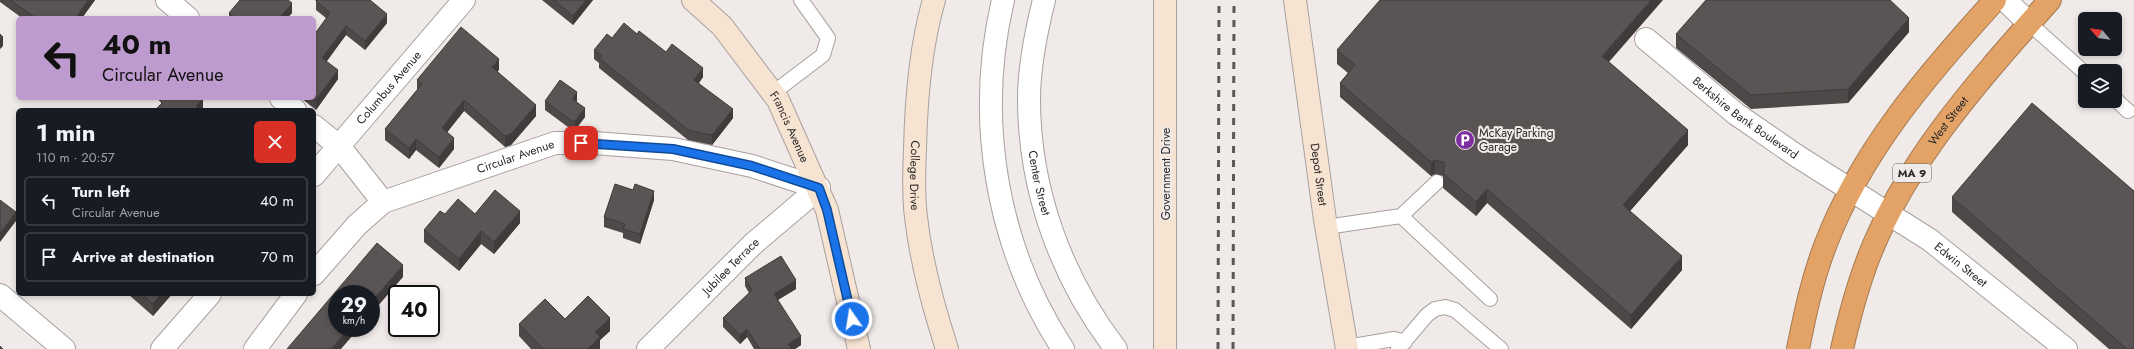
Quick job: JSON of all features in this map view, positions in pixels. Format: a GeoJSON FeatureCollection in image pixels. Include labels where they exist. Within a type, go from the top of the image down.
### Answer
{"type":"FeatureCollection","features":[{"type":"Feature","properties":{"kind":"highway"},"geometry":{"type":"LineString","coordinates":[[1798,349],[1814,276],[1833,226],[1850,190],[1875,147],[1910,97],[1934,67],[1995,0]]}},
{"type":"Feature","properties":{"kind":"highway","name":"West Street"},"geometry":{"type":"LineString","coordinates":[[1842,349],[1851,308],[1866,265],[1888,214],[1912,173],[1937,136],[1968,95],[2050,0]]}},
{"type":"Feature","properties":{"kind":"street"},"geometry":{"type":"LineString","coordinates":[[167,0],[186,16]]}},
{"type":"Feature","properties":{"kind":"street","name":"Columbus Avenue"},"geometry":{"type":"LineString","coordinates":[[316,173],[464,0]]}},
{"type":"Feature","properties":{"kind":"street","name":"Francis Avenue"},"geometry":{"type":"LineString","coordinates":[[693,0],[722,26],[778,100],[819,188],[827,210],[859,349]]}},
{"type":"Feature","properties":{"kind":"street","name":"College Drive"},"geometry":{"type":"LineString","coordinates":[[934,0],[924,42],[916,120],[916,215],[923,262],[937,320],[947,349]]}},
{"type":"Feature","properties":{"kind":"street"},"geometry":{"type":"LineString","coordinates":[[1003,0],[993,49],[990,88],[990,126],[995,169],[1003,211],[1027,283],[1045,319],[1063,349]]}},
{"type":"Feature","properties":{"kind":"street","name":"Center Street"},"geometry":{"type":"LineString","coordinates":[[1044,0],[1033,50],[1029,99],[1033,145],[1040,189],[1051,230],[1065,265],[1086,306],[1116,349]]}},
{"type":"Feature","properties":{"kind":"street","name":"Government Drive"},"geometry":{"type":"LineString","coordinates":[[1165,0],[1165,349]]}},
{"type":"Feature","properties":{"kind":"street","name":"Depot Street"},"geometry":{"type":"LineString","coordinates":[[1296,0],[1326,227],[1347,348]]}},
{"type":"Feature","properties":{"kind":"street"},"geometry":{"type":"LineString","coordinates":[[2005,0],[2030,24]]}},
{"type":"Feature","properties":{"kind":"street","name":"Berkshire Bank Boulevard"},"geometry":{"type":"LineString","coordinates":[[1646,39],[1736,114],[1850,190]]}},
{"type":"Feature","properties":{"kind":"street"},"geometry":{"type":"LineString","coordinates":[[283,100],[293,108]]}},
{"type":"Feature","properties":{"kind":"street"},"geometry":{"type":"LineString","coordinates":[[316,128],[339,146],[383,202]]}},
{"type":"Feature","properties":{"kind":"street","name":"Circular Avenue"},"geometry":{"type":"LineString","coordinates":[[316,272],[357,225],[383,202],[555,143],[594,143],[673,149],[752,166],[819,188]]}},
{"type":"Feature","properties":{"kind":"street","name":"Jubilee Terrace"},"geometry":{"type":"LineString","coordinates":[[648,349],[753,244],[819,188]]}},
{"type":"Feature","properties":{"kind":"street","name":"Edwin Street"},"geometry":{"type":"LineString","coordinates":[[1850,190],[1930,240],[2066,349]]}},
{"type":"Feature","properties":{"kind":"street"},"geometry":{"type":"LineString","coordinates":[[0,295],[64,349]]}},
{"type":"Feature","properties":{"kind":"street"},"geometry":{"type":"LineString","coordinates":[[162,349],[208,296]]}},
{"type":"Feature","properties":{"kind":"street"},"geometry":{"type":"LineString","coordinates":[[255,349],[295,296]]}},
{"type":"Feature","properties":{"kind":"lane"},"geometry":{"type":"LineString","coordinates":[[772,93],[823,55],[828,38],[801,0]]}},
{"type":"Feature","properties":{"kind":"lane"},"geometry":{"type":"LineString","coordinates":[[2030,24],[2078,67]]}},
{"type":"Feature","properties":{"kind":"lane"},"geometry":{"type":"LineString","coordinates":[[2122,105],[2128,111]]}},
{"type":"Feature","properties":{"kind":"lane"},"geometry":{"type":"LineString","coordinates":[[1326,227],[1401,216],[1437,182]]}},
{"type":"Feature","properties":{"kind":"lane"},"geometry":{"type":"LineString","coordinates":[[1401,216],[1490,299]]}},
{"type":"Feature","properties":{"kind":"lane"},"geometry":{"type":"LineString","coordinates":[[1347,348],[1394,339],[1401,345],[1427,315],[1435,310],[1445,307],[1455,310],[1501,349]]}},
{"type":"Feature","properties":{"kind":"building"},"geometry":{"type":"Polygon","coordinates":[[[10,0],[88,0],[77,16],[33,16],[10,0]]]}},
{"type":"Feature","properties":{"kind":"building"},"geometry":{"type":"Polygon","coordinates":[[[240,0],[288,0],[292,3],[281,16],[233,16],[229,13],[240,0]]]}},
{"type":"Feature","properties":{"kind":"building"},"geometry":{"type":"Polygon","coordinates":[[[370,0],[387,14],[365,41],[346,26],[322,58],[338,70],[316,100],[316,32],[330,13],[316,1],[370,0]]]}},
{"type":"Feature","properties":{"kind":"building"},"geometry":{"type":"Polygon","coordinates":[[[554,0],[586,0],[573,16],[554,0]]]}},
{"type":"Feature","properties":{"kind":"building"},"geometry":{"type":"Polygon","coordinates":[[[1380,0],[1651,0],[1602,56],[1688,130],[1623,205],[1682,256],[1631,315],[1487,189],[1476,202],[1443,173],[1445,166],[1443,162],[1435,160],[1431,162],[1340,83],[1355,65],[1337,50],[1380,0]]]}},
{"type":"Feature","properties":{"kind":"building"},"geometry":{"type":"Polygon","coordinates":[[[1706,0],[1890,0],[1909,18],[1848,89],[1751,95],[1676,34],[1706,0]]]}},
{"type":"Feature","properties":{"kind":"building"},"geometry":{"type":"Polygon","coordinates":[[[624,23],[637,34],[639,31],[666,52],[672,44],[703,68],[694,80],[733,109],[712,135],[688,130],[599,58],[602,56],[594,50],[607,34],[612,38],[624,23]]]}},
{"type":"Feature","properties":{"kind":"building"},"geometry":{"type":"Polygon","coordinates":[[[461,27],[499,59],[492,67],[536,105],[511,134],[505,136],[464,100],[442,128],[454,138],[439,157],[416,139],[409,148],[385,129],[422,84],[417,80],[461,27]]]}},
{"type":"Feature","properties":{"kind":"building"},"geometry":{"type":"Polygon","coordinates":[[[560,80],[577,92],[572,99],[585,108],[575,121],[572,121],[545,101],[560,80]]]}},
{"type":"Feature","properties":{"kind":"building"},"geometry":{"type":"Polygon","coordinates":[[[159,100],[202,100],[196,106],[198,108],[157,108],[162,103],[159,100]]]}},
{"type":"Feature","properties":{"kind":"building"},"geometry":{"type":"Polygon","coordinates":[[[2032,103],[2134,191],[2134,349],[2127,349],[1952,197],[2032,103]]]}},
{"type":"Feature","properties":{"kind":"building"},"geometry":{"type":"Polygon","coordinates":[[[615,184],[633,190],[635,184],[654,191],[640,234],[623,229],[625,224],[604,217],[615,184]]]}},
{"type":"Feature","properties":{"kind":"building"},"geometry":{"type":"Polygon","coordinates":[[[495,190],[520,211],[494,242],[481,231],[459,259],[424,230],[440,211],[445,214],[458,199],[475,214],[495,190]]]}},
{"type":"Feature","properties":{"kind":"building"},"geometry":{"type":"Polygon","coordinates":[[[0,200],[16,212],[0,233],[0,200]]]}},
{"type":"Feature","properties":{"kind":"building"},"geometry":{"type":"Polygon","coordinates":[[[377,243],[403,265],[380,292],[380,285],[341,285],[377,243]]]}},
{"type":"Feature","properties":{"kind":"building"},"geometry":{"type":"Polygon","coordinates":[[[781,256],[796,280],[774,294],[801,336],[788,344],[792,349],[760,349],[747,329],[740,335],[723,318],[752,290],[745,278],[781,256]]]}},
{"type":"Feature","properties":{"kind":"building"},"geometry":{"type":"Polygon","coordinates":[[[144,296],[159,296],[153,304],[144,296]]]}},
{"type":"Feature","properties":{"kind":"building"},"geometry":{"type":"Polygon","coordinates":[[[588,296],[610,318],[595,332],[600,337],[588,349],[543,349],[519,324],[545,299],[565,319],[588,296]]]}},
{"type":"Feature","properties":{"kind":"building"},"geometry":{"type":"Polygon","coordinates":[[[328,301],[328,337],[341,337],[331,349],[287,349],[328,301]]]}},
{"type":"Feature","properties":{"kind":"railway"},"geometry":{"type":"LineString","coordinates":[[1218,349],[1219,0]]}},
{"type":"Feature","properties":{"kind":"railway"},"geometry":{"type":"LineString","coordinates":[[1233,349],[1234,0]]}},
{"type":"Feature","properties":{"kind":"place","name":"McKay Parking Garage"},"geometry":{"type":"Point","coordinates":[1465,140]}},
{"type":"Feature","properties":{"kind":"route"},"geometry":{"type":"LineString","coordinates":[[581,143],[673,149],[752,166],[819,188],[827,210],[852,319]]}}]}
